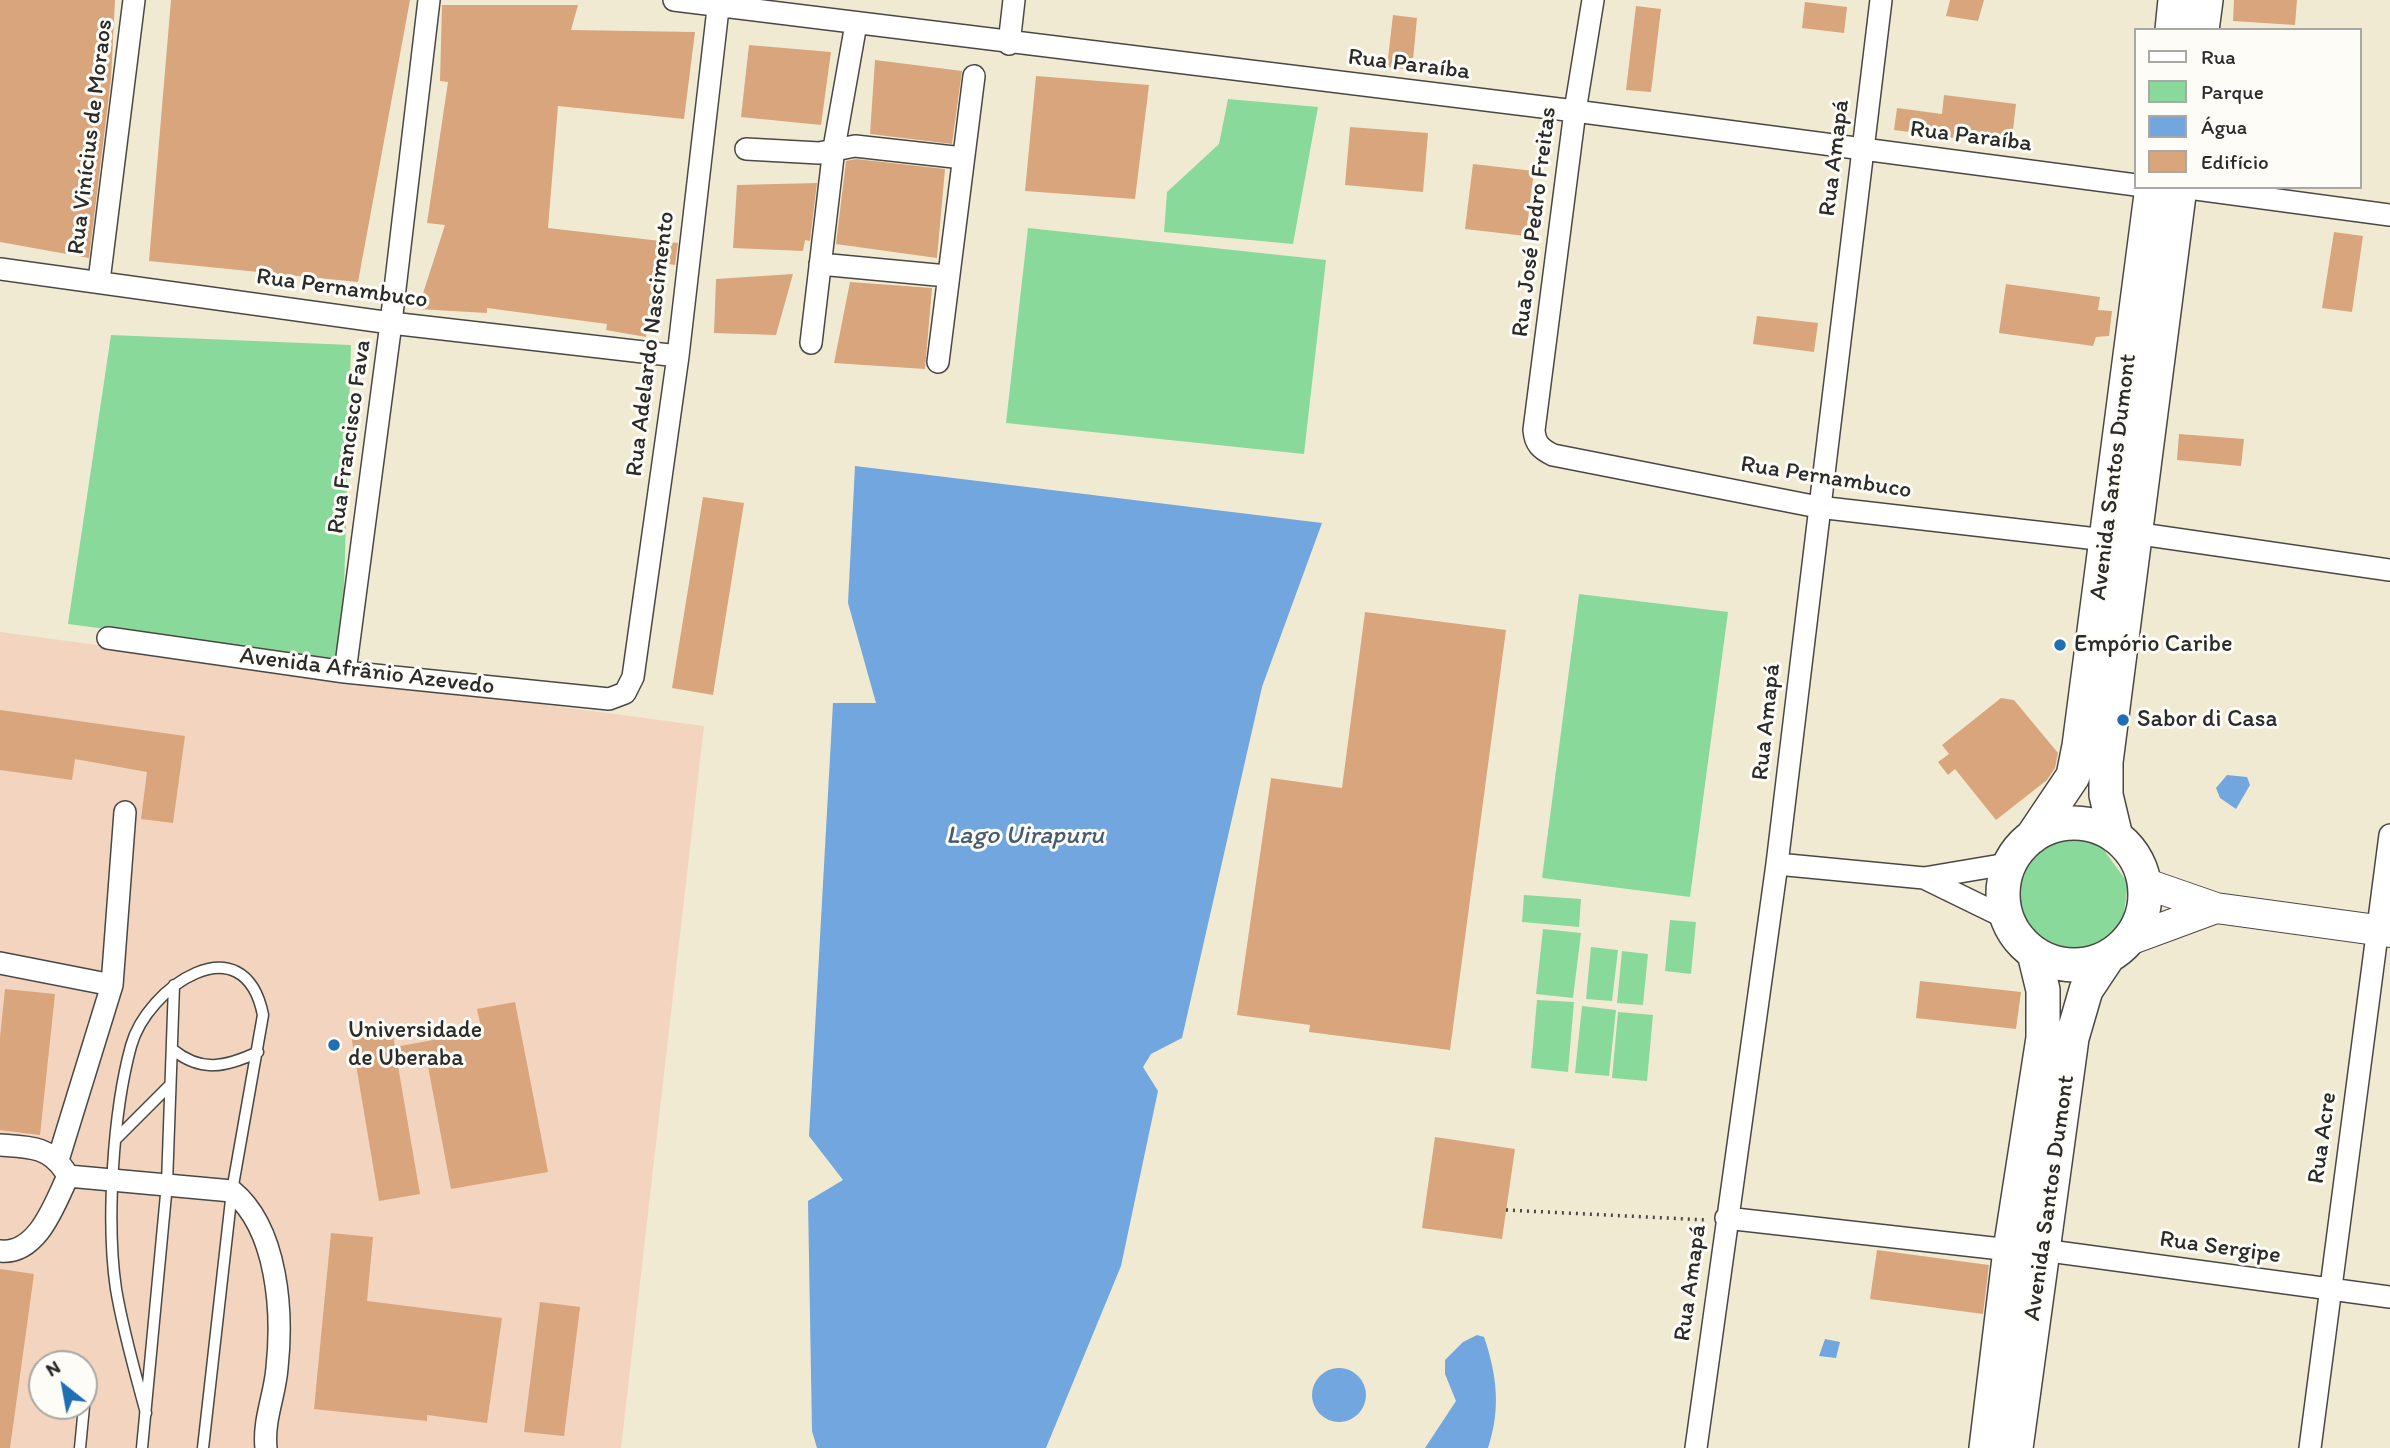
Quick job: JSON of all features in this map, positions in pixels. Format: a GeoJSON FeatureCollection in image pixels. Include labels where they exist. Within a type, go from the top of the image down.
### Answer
{"type":"FeatureCollection","features":[{"type":"Feature","properties":{"kind":"main road"},"geometry":{"type":"LineString","coordinates":[[2172,28],[2175,0]]}},
{"type":"Feature","properties":{"kind":"main road"},"geometry":{"type":"LineString","coordinates":[[2202,28],[2206,0]]}},
{"type":"Feature","properties":{"kind":"main road","name":"Avenida Santos Dumont"},"geometry":{"type":"LineString","coordinates":[[2116,837],[2106,796],[2106,762],[2120,537],[2151,189]]}},
{"type":"Feature","properties":{"kind":"main road","name":"Avenida Santos Dumont"},"geometry":{"type":"LineString","coordinates":[[2007,864],[2032,837],[2073,776],[2120,537],[2181,189]]}},
{"type":"Feature","properties":{"kind":"main road","name":"Avenida Santos Dumont"},"geometry":{"type":"LineString","coordinates":[[1986,1448],[2072,1038],[2086,990],[2120,948],[2144,908],[2144,883],[2130,851],[2116,837],[2097,827],[2074,823],[2052,827],[2032,837]]}},
{"type":"Feature","properties":{"kind":"main road"},"geometry":{"type":"LineString","coordinates":[[2004,917],[2003,892],[2007,864]]}},
{"type":"Feature","properties":{"kind":"main road","name":"Avenida Santos Dumont"},"geometry":{"type":"LineString","coordinates":[[2004,917],[2017,937],[2034,953],[2051,962],[2070,965],[2090,963],[2120,948]]}},
{"type":"Feature","properties":{"kind":"main road","name":"Avenida Santos Dumont"},"geometry":{"type":"LineString","coordinates":[[2016,1448],[2026,1250],[2043,1038],[2043,990],[2034,953]]}},
{"type":"Feature","properties":{"kind":"street","name":"Rua Vinícius de Moraos"},"geometry":{"type":"LineString","coordinates":[[99,281],[134,0]]}},
{"type":"Feature","properties":{"kind":"street","name":"Rua Francisco Fava"},"geometry":{"type":"LineString","coordinates":[[345,672],[391,323],[429,0]]}},
{"type":"Feature","properties":{"kind":"street","name":"Rua Paraíba"},"geometry":{"type":"LineString","coordinates":[[674,0],[719,3],[1009,44],[1575,111],[2134,185]]}},
{"type":"Feature","properties":{"kind":"street"},"geometry":{"type":"LineString","coordinates":[[1009,44],[1014,0]]}},
{"type":"Feature","properties":{"kind":"street","name":"Rua José Pedro Freitas"},"geometry":{"type":"LineString","coordinates":[[1542,450],[1535,441],[1534,430],[1575,111],[1594,0]]}},
{"type":"Feature","properties":{"kind":"street","name":"Rua Amapá"},"geometry":{"type":"LineString","coordinates":[[1696,1448],[1777,864],[1881,0]]}},
{"type":"Feature","properties":{"kind":"street","name":"Rua Adelardo Nascimento"},"geometry":{"type":"LineString","coordinates":[[625,693],[633,677],[678,356],[719,3]]}},
{"type":"Feature","properties":{"kind":"street"},"geometry":{"type":"LineString","coordinates":[[811,343],[834,148],[856,24]]}},
{"type":"Feature","properties":{"kind":"street"},"geometry":{"type":"LineString","coordinates":[[938,362],[974,76]]}},
{"type":"Feature","properties":{"kind":"street"},"geometry":{"type":"LineString","coordinates":[[746,149],[802,153],[834,148],[875,147],[963,158]]}},
{"type":"Feature","properties":{"kind":"street"},"geometry":{"type":"LineString","coordinates":[[2196,189],[2390,215]]}},
{"type":"Feature","properties":{"kind":"street"},"geometry":{"type":"LineString","coordinates":[[820,264],[947,276]]}},
{"type":"Feature","properties":{"kind":"street","name":"Rua Pernambuco"},"geometry":{"type":"LineString","coordinates":[[0,269],[391,323],[678,356]]}},
{"type":"Feature","properties":{"kind":"street","name":"Rua Pernambuco"},"geometry":{"type":"LineString","coordinates":[[1542,450],[1553,456],[1818,507],[2120,537],[2390,570]]}},
{"type":"Feature","properties":{"kind":"street","name":"Avenida Afrânio Azevedo"},"geometry":{"type":"LineString","coordinates":[[108,638],[345,672],[609,699],[625,693]]}},
{"type":"Feature","properties":{"kind":"street"},"geometry":{"type":"LineString","coordinates":[[0,1251],[26,1244],[44,1225],[63,1168],[112,985],[125,812]]}},
{"type":"Feature","properties":{"kind":"street","name":"Rua Acre"},"geometry":{"type":"LineString","coordinates":[[2310,1448],[2329,1290],[2384,931],[2390,835]]}},
{"type":"Feature","properties":{"kind":"street"},"geometry":{"type":"LineString","coordinates":[[1777,864],[1924,878],[2007,864]]}},
{"type":"Feature","properties":{"kind":"street"},"geometry":{"type":"LineString","coordinates":[[1924,878],[2004,917]]}},
{"type":"Feature","properties":{"kind":"street"},"geometry":{"type":"LineString","coordinates":[[2144,883],[2216,908],[2384,931]]}},
{"type":"Feature","properties":{"kind":"street"},"geometry":{"type":"LineString","coordinates":[[2120,948],[2216,908]]}},
{"type":"Feature","properties":{"kind":"street"},"geometry":{"type":"LineString","coordinates":[[0,963],[112,985]]}},
{"type":"Feature","properties":{"kind":"street"},"geometry":{"type":"LineString","coordinates":[[0,1145],[41,1148],[63,1168],[113,1179],[232,1191],[246,1202],[261,1226],[274,1279],[278,1321],[277,1369],[264,1434],[266,1448]]}},
{"type":"Feature","properties":{"kind":"street","name":"Rua Sergipe"},"geometry":{"type":"LineString","coordinates":[[1726,1218],[2026,1250],[2390,1297]]}},
{"type":"Feature","properties":{"kind":"lane"},"geometry":{"type":"LineString","coordinates":[[146,1413],[116,1287],[113,1179],[116,1139],[131,1045],[147,1014],[174,985],[207,968],[223,967],[239,973],[259,998],[263,1015],[232,1191],[203,1448]]}},
{"type":"Feature","properties":{"kind":"lane"},"geometry":{"type":"LineString","coordinates":[[142,1448],[166,1184],[174,985]]}},
{"type":"Feature","properties":{"kind":"lane"},"geometry":{"type":"LineString","coordinates":[[172,1049],[198,1065],[215,1066],[228,1065],[258,1052]]}},
{"type":"Feature","properties":{"kind":"lane"},"geometry":{"type":"LineString","coordinates":[[116,1139],[170,1085]]}},
{"type":"Feature","properties":{"kind":"lane"},"geometry":{"type":"LineString","coordinates":[[80,1448],[83,1420]]}},
{"type":"Feature","properties":{"kind":"path"},"geometry":{"type":"LineString","coordinates":[[1506,1210],[1702,1221],[1726,1218]]}},
{"type":"Feature","properties":{"kind":"shaded area","name":"Universidade de Uberaba"},"geometry":{"type":"Polygon","coordinates":[[[0,632],[704,726],[621,1448],[0,1448],[0,632]]]}},
{"type":"Feature","properties":{"kind":"green space"},"geometry":{"type":"Polygon","coordinates":[[[1228,99],[1318,107],[1293,244],[1164,232],[1167,192],[1219,144],[1228,99]]]}},
{"type":"Feature","properties":{"kind":"green space"},"geometry":{"type":"Polygon","coordinates":[[[1028,228],[1326,260],[1304,454],[1006,423],[1028,228]]]}},
{"type":"Feature","properties":{"kind":"green space"},"geometry":{"type":"Polygon","coordinates":[[[111,335],[351,345],[342,660],[68,624],[111,335]]]}},
{"type":"Feature","properties":{"kind":"green space"},"geometry":{"type":"Polygon","coordinates":[[[1579,594],[1728,612],[1690,897],[1542,878],[1579,594]]]}},
{"type":"Feature","properties":{"kind":"green space"},"geometry":{"type":"Polygon","coordinates":[[[2075,834],[2101,846],[2128,883],[2122,927],[2103,942],[2082,953],[2060,955],[2033,942],[2010,909],[2016,864],[2046,840],[2075,834]]]}},
{"type":"Feature","properties":{"kind":"green space"},"geometry":{"type":"Polygon","coordinates":[[[1524,895],[1581,899],[1579,927],[1522,922],[1524,895]]]}},
{"type":"Feature","properties":{"kind":"green space"},"geometry":{"type":"Polygon","coordinates":[[[1670,920],[1696,922],[1691,974],[1665,971],[1670,920]]]}},
{"type":"Feature","properties":{"kind":"green space"},"geometry":{"type":"Polygon","coordinates":[[[1543,929],[1581,933],[1573,998],[1536,994],[1543,929]]]}},
{"type":"Feature","properties":{"kind":"green space"},"geometry":{"type":"Polygon","coordinates":[[[1591,947],[1618,950],[1612,1001],[1586,999],[1591,947]]]}},
{"type":"Feature","properties":{"kind":"green space"},"geometry":{"type":"Polygon","coordinates":[[[1622,951],[1648,954],[1643,1005],[1617,1003],[1622,951]]]}},
{"type":"Feature","properties":{"kind":"green space"},"geometry":{"type":"Polygon","coordinates":[[[1537,1000],[1574,1002],[1568,1072],[1531,1068],[1537,1000]]]}},
{"type":"Feature","properties":{"kind":"green space"},"geometry":{"type":"Polygon","coordinates":[[[1582,1006],[1616,1010],[1609,1076],[1575,1073],[1582,1006]]]}},
{"type":"Feature","properties":{"kind":"green space"},"geometry":{"type":"Polygon","coordinates":[[[1618,1012],[1653,1015],[1647,1081],[1612,1078],[1618,1012]]]}},
{"type":"Feature","properties":{"kind":"water","name":"Lago Uirapuru"},"geometry":{"type":"Polygon","coordinates":[[[855,466],[1322,523],[1262,687],[1182,1038],[1151,1054],[1143,1067],[1158,1091],[1121,1266],[1046,1448],[817,1448],[812,1431],[808,1201],[843,1180],[809,1136],[833,703],[876,703],[848,603],[855,466]]]}},
{"type":"Feature","properties":{"kind":"water"},"geometry":{"type":"Polygon","coordinates":[[[2227,775],[2247,777],[2250,785],[2236,809],[2220,798],[2216,788],[2227,775]]]}},
{"type":"Feature","properties":{"kind":"water"},"geometry":{"type":"Polygon","coordinates":[[[1477,1335],[1484,1337],[1496,1392],[1495,1420],[1488,1448],[1425,1448],[1456,1401],[1445,1374],[1445,1360],[1463,1342],[1477,1335]]]}},
{"type":"Feature","properties":{"kind":"water"},"geometry":{"type":"Polygon","coordinates":[[[1825,1339],[1840,1342],[1836,1358],[1819,1356],[1825,1339]]]}},
{"type":"Feature","properties":{"kind":"water"},"geometry":{"type":"Polygon","coordinates":[[[1339,1368],[1358,1376],[1366,1395],[1358,1414],[1339,1422],[1320,1414],[1312,1395],[1320,1376],[1339,1368]]]}},
{"type":"Feature","properties":{"kind":"building"},"geometry":{"type":"Polygon","coordinates":[[[0,0],[115,0],[111,79],[89,258],[0,242],[0,0]]]}},
{"type":"Feature","properties":{"kind":"building"},"geometry":{"type":"Polygon","coordinates":[[[171,0],[410,0],[358,282],[149,261],[171,0]]]}},
{"type":"Feature","properties":{"kind":"building"},"geometry":{"type":"Polygon","coordinates":[[[1950,0],[1984,0],[1978,21],[1946,16],[1950,0]]]}},
{"type":"Feature","properties":{"kind":"building"},"geometry":{"type":"Polygon","coordinates":[[[2234,0],[2297,0],[2295,25],[2233,21],[2234,0]]]}},
{"type":"Feature","properties":{"kind":"building"},"geometry":{"type":"Polygon","coordinates":[[[1805,2],[1847,7],[1844,33],[1802,28],[1805,2]]]}},
{"type":"Feature","properties":{"kind":"building"},"geometry":{"type":"Polygon","coordinates":[[[442,5],[578,5],[571,30],[695,32],[684,119],[558,106],[548,228],[678,243],[675,265],[657,262],[646,337],[606,330],[607,324],[487,308],[487,313],[418,309],[445,225],[427,223],[448,82],[440,81],[442,5]]]}},
{"type":"Feature","properties":{"kind":"building"},"geometry":{"type":"Polygon","coordinates":[[[1636,6],[1661,9],[1651,92],[1626,90],[1636,6]]]}},
{"type":"Feature","properties":{"kind":"building"},"geometry":{"type":"Polygon","coordinates":[[[1393,15],[1417,18],[1412,70],[1387,67],[1393,15]]]}},
{"type":"Feature","properties":{"kind":"building"},"geometry":{"type":"Polygon","coordinates":[[[749,45],[831,52],[821,125],[741,117],[749,45]]]}},
{"type":"Feature","properties":{"kind":"building"},"geometry":{"type":"Polygon","coordinates":[[[875,60],[962,71],[952,144],[870,134],[875,60]]]}},
{"type":"Feature","properties":{"kind":"building"},"geometry":{"type":"Polygon","coordinates":[[[1036,76],[1149,85],[1135,199],[1025,191],[1036,76]]]}},
{"type":"Feature","properties":{"kind":"building"},"geometry":{"type":"Polygon","coordinates":[[[1944,95],[2016,104],[2012,139],[1977,135],[1976,141],[1894,130],[1897,108],[1942,114],[1944,95]]]}},
{"type":"Feature","properties":{"kind":"building"},"geometry":{"type":"Polygon","coordinates":[[[1350,127],[1428,133],[1423,192],[1345,185],[1350,127]]]}},
{"type":"Feature","properties":{"kind":"building"},"geometry":{"type":"Polygon","coordinates":[[[856,159],[945,169],[937,258],[836,244],[846,161],[856,159]]]}},
{"type":"Feature","properties":{"kind":"building"},"geometry":{"type":"Polygon","coordinates":[[[1473,164],[1534,171],[1526,236],[1465,229],[1473,164]]]}},
{"type":"Feature","properties":{"kind":"building"},"geometry":{"type":"Polygon","coordinates":[[[817,183],[810,241],[805,240],[803,251],[733,248],[737,185],[817,183]]]}},
{"type":"Feature","properties":{"kind":"building"},"geometry":{"type":"Polygon","coordinates":[[[2334,232],[2363,236],[2352,312],[2322,308],[2334,232]]]}},
{"type":"Feature","properties":{"kind":"building"},"geometry":{"type":"Polygon","coordinates":[[[793,274],[776,335],[714,333],[716,279],[793,274]]]}},
{"type":"Feature","properties":{"kind":"building"},"geometry":{"type":"Polygon","coordinates":[[[850,282],[932,288],[925,369],[834,363],[850,282]]]}},
{"type":"Feature","properties":{"kind":"building"},"geometry":{"type":"Polygon","coordinates":[[[2006,284],[2100,297],[2098,310],[2112,311],[2109,336],[2096,337],[2093,346],[1999,333],[2006,284]]]}},
{"type":"Feature","properties":{"kind":"building"},"geometry":{"type":"Polygon","coordinates":[[[1757,316],[1818,323],[1814,352],[1753,344],[1757,316]]]}},
{"type":"Feature","properties":{"kind":"building"},"geometry":{"type":"Polygon","coordinates":[[[2179,434],[2244,439],[2241,466],[2177,460],[2179,434]]]}},
{"type":"Feature","properties":{"kind":"building"},"geometry":{"type":"Polygon","coordinates":[[[703,497],[744,503],[713,695],[672,688],[703,497]]]}},
{"type":"Feature","properties":{"kind":"building"},"geometry":{"type":"Polygon","coordinates":[[[1365,612],[1506,630],[1450,1050],[1309,1032],[1310,1025],[1237,1015],[1271,778],[1342,788],[1365,612]]]}},
{"type":"Feature","properties":{"kind":"building"},"geometry":{"type":"Polygon","coordinates":[[[2001,698],[2014,700],[2058,753],[2055,768],[2047,780],[1996,820],[1955,769],[1948,775],[1938,762],[1949,754],[1942,745],[2001,698]]]}},
{"type":"Feature","properties":{"kind":"building"},"geometry":{"type":"Polygon","coordinates":[[[0,710],[185,736],[173,823],[141,819],[147,772],[75,759],[72,780],[0,770],[0,710]]]}},
{"type":"Feature","properties":{"kind":"building"},"geometry":{"type":"Polygon","coordinates":[[[1920,981],[2021,992],[2016,1029],[1916,1018],[1920,981]]]}},
{"type":"Feature","properties":{"kind":"building"},"geometry":{"type":"Polygon","coordinates":[[[5,989],[55,994],[40,1135],[0,1130],[0,1038],[5,989]]]}},
{"type":"Feature","properties":{"kind":"building"},"geometry":{"type":"Polygon","coordinates":[[[515,1002],[548,1172],[451,1189],[427,1061],[398,1066],[420,1194],[379,1201],[351,1035],[392,1028],[395,1047],[482,1031],[477,1009],[515,1002]]]}},
{"type":"Feature","properties":{"kind":"building"},"geometry":{"type":"Polygon","coordinates":[[[1435,1137],[1515,1149],[1502,1239],[1422,1228],[1435,1137]]]}},
{"type":"Feature","properties":{"kind":"building"},"geometry":{"type":"Polygon","coordinates":[[[331,1233],[373,1237],[367,1301],[502,1318],[487,1423],[427,1415],[427,1421],[314,1409],[331,1233]]]}},
{"type":"Feature","properties":{"kind":"building"},"geometry":{"type":"Polygon","coordinates":[[[1877,1250],[1989,1265],[1983,1314],[1870,1299],[1877,1250]]]}},
{"type":"Feature","properties":{"kind":"building"},"geometry":{"type":"Polygon","coordinates":[[[0,1269],[34,1274],[10,1448],[0,1448],[0,1269]]]}},
{"type":"Feature","properties":{"kind":"building"},"geometry":{"type":"Polygon","coordinates":[[[540,1302],[580,1307],[564,1436],[524,1432],[540,1302]]]}},
{"type":"Feature","properties":{"kind":"place","name":"Empório Caribe"},"geometry":{"type":"Point","coordinates":[2060,645]}},
{"type":"Feature","properties":{"kind":"place","name":"Sabor di Casa"},"geometry":{"type":"Point","coordinates":[2123,720]}},
{"type":"Feature","properties":{"kind":"place","name":"Universidade de Uberaba"},"geometry":{"type":"Point","coordinates":[334,1045]}}]}
